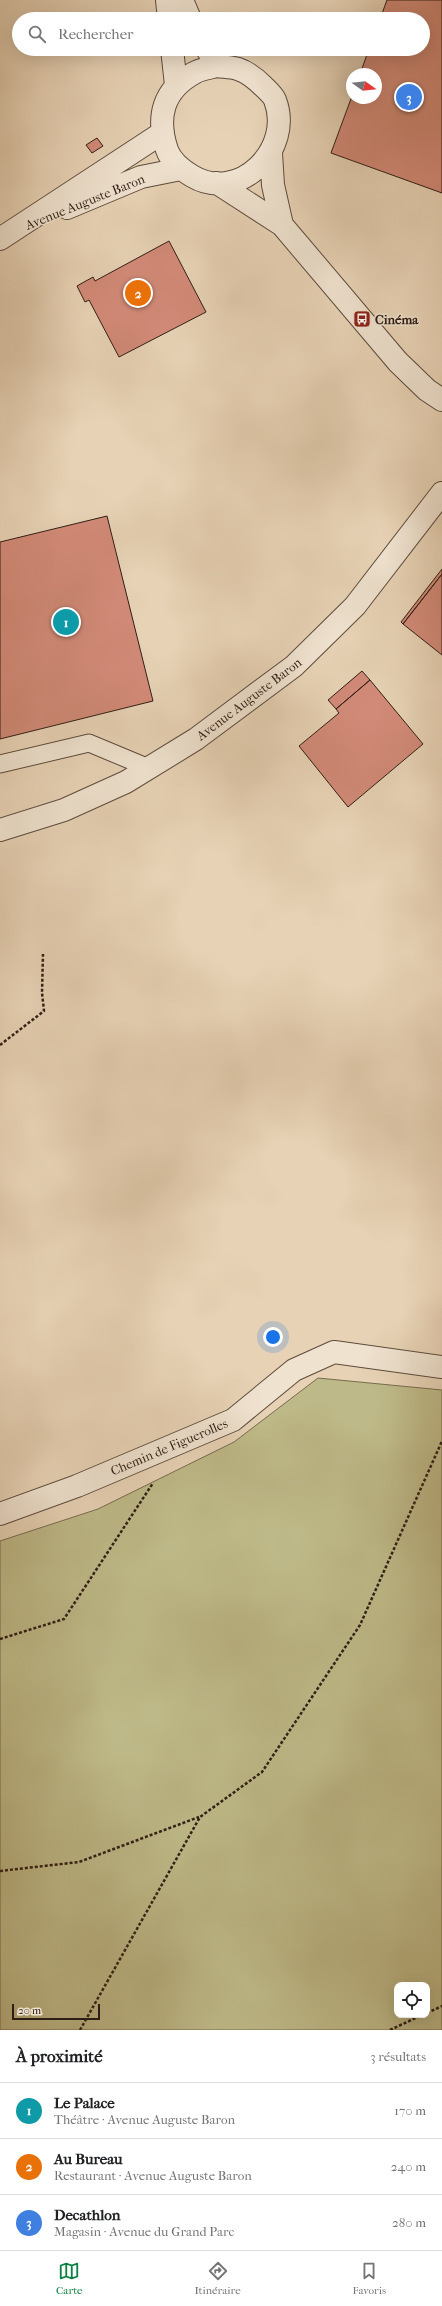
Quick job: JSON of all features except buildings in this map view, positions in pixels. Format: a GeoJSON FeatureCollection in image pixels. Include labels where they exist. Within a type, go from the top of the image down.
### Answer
{"type":"FeatureCollection","features":[{"type":"Feature","properties":{"kind":"street"},"geometry":{"type":"LineString","coordinates":[[167,0],[168,12]]}},
{"type":"Feature","properties":{"kind":"street"},"geometry":{"type":"LineString","coordinates":[[182,0],[187,12]]}},
{"type":"Feature","properties":{"kind":"street"},"geometry":{"type":"LineString","coordinates":[[173,56],[176,85]]}},
{"type":"Feature","properties":{"kind":"street"},"geometry":{"type":"LineString","coordinates":[[212,58],[239,70],[258,81],[275,99],[278,116],[277,135],[271,153],[261,166],[248,176],[233,182],[217,183],[198,179],[181,169],[168,153],[162,133],[162,116],[167,100],[176,85],[212,58]]}},
{"type":"Feature","properties":{"kind":"street","name":"Avenue Auguste Baron"},"geometry":{"type":"LineString","coordinates":[[6,235],[162,133]]}},
{"type":"Feature","properties":{"kind":"street"},"geometry":{"type":"LineString","coordinates":[[271,153],[273,185],[282,225]]}},
{"type":"Feature","properties":{"kind":"street","name":"Avenue Auguste Baron"},"geometry":{"type":"LineString","coordinates":[[6,235],[141,177],[181,169]]}},
{"type":"Feature","properties":{"kind":"street"},"geometry":{"type":"LineString","coordinates":[[217,183],[282,225],[398,362],[426,390],[442,400]]}},
{"type":"Feature","properties":{"kind":"street","name":"Avenue Auguste Baron"},"geometry":{"type":"LineString","coordinates":[[0,830],[64,810],[126,782],[196,739],[294,666],[355,606],[442,493]]}},
{"type":"Feature","properties":{"kind":"street","name":"Chemin de Figuerolles"},"geometry":{"type":"LineString","coordinates":[[0,1514],[77,1486],[233,1420],[294,1370],[334,1352],[442,1367]]}},
{"type":"Feature","properties":{"kind":"lane"},"geometry":{"type":"LineString","coordinates":[[0,764],[89,743],[149,768]]}},
{"type":"Feature","properties":{"kind":"path"},"geometry":{"type":"LineString","coordinates":[[0,1045],[44,1011],[42,994],[43,954]]}},
{"type":"Feature","properties":{"kind":"path"},"geometry":{"type":"LineString","coordinates":[[0,1871],[79,1862],[200,1817],[262,1772],[360,1625],[442,1441]]}},
{"type":"Feature","properties":{"kind":"path"},"geometry":{"type":"LineString","coordinates":[[0,1639],[64,1619],[153,1482]]}},
{"type":"Feature","properties":{"kind":"path"},"geometry":{"type":"LineString","coordinates":[[80,2030],[200,1817]]}},
{"type":"Feature","properties":{"kind":"path"},"geometry":{"type":"LineString","coordinates":[[430,2012],[442,2006]]}},
{"type":"Feature","properties":{"kind":"path"},"geometry":{"type":"LineString","coordinates":[[390,2030],[416,2018]]}},
{"type":"Feature","properties":{"kind":"shaded area"},"geometry":{"type":"Polygon","coordinates":[[[318,1378],[442,1390],[442,2030],[0,2030],[0,1541],[98,1509],[234,1442],[318,1378]]]}},
{"type":"Feature","properties":{"kind":"place","name":"Decathlon"},"geometry":{"type":"Point","coordinates":[409,97]}},
{"type":"Feature","properties":{"kind":"place","name":"Au Bureau"},"geometry":{"type":"Point","coordinates":[138,293]}},
{"type":"Feature","properties":{"kind":"place","name":"Cinéma"},"geometry":{"type":"Point","coordinates":[362,319]}},
{"type":"Feature","properties":{"kind":"place","name":"Le Palace"},"geometry":{"type":"Point","coordinates":[66,622]}}]}
